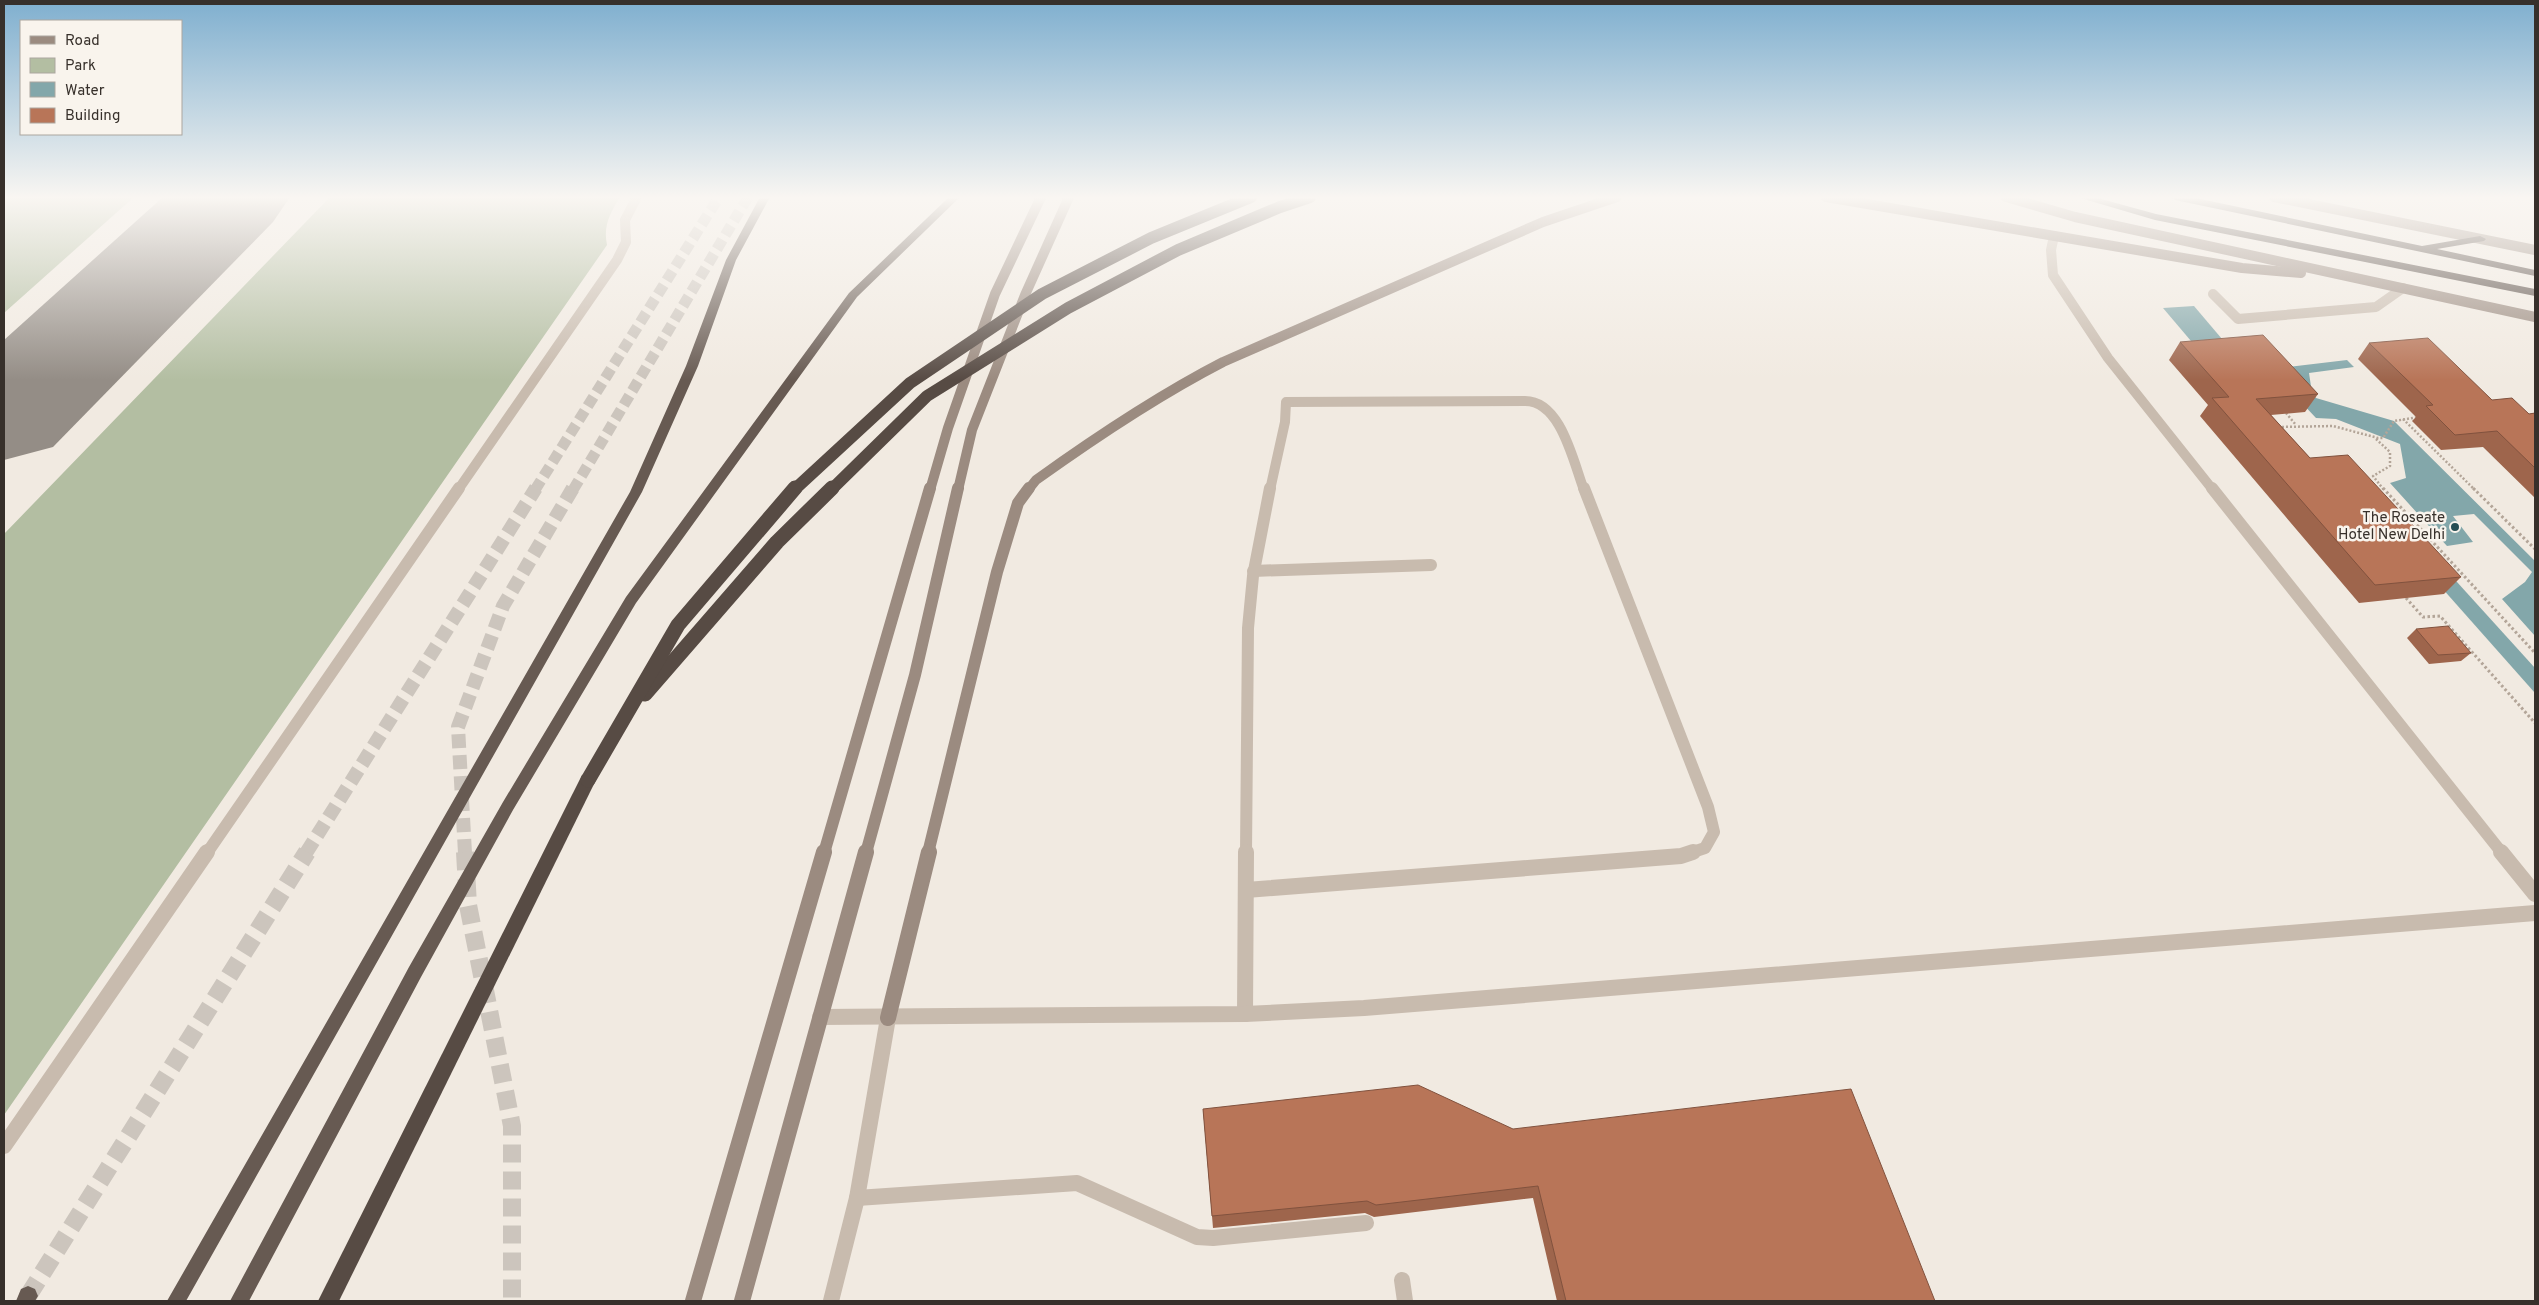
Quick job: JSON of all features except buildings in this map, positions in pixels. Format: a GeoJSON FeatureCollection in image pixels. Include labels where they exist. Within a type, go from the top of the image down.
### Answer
{"type":"FeatureCollection","features":[{"type":"Feature","properties":{"kind":"highway"},"geometry":{"type":"LineString","coordinates":[[176,1301],[636,492],[692,366],[732,258]]}},
{"type":"Feature","properties":{"kind":"highway"},"geometry":{"type":"LineString","coordinates":[[239,1301],[415,972],[508,806],[631,600],[853,295],[892,258]]}},
{"type":"Feature","properties":{"kind":"highway"},"geometry":{"type":"LineString","coordinates":[[328,1301],[588,780],[617,726],[678,625],[787,496],[910,383],[1042,294],[1112,258]]}},
{"type":"Feature","properties":{"kind":"highway"},"geometry":{"type":"LineString","coordinates":[[617,726],[777,542],[927,396],[1068,308],[1163,258]]}},
{"type":"Feature","properties":{"kind":"highway"},"geometry":{"type":"LineString","coordinates":[[2360,258],[2535,293]]}},
{"type":"Feature","properties":{"kind":"highway"},"geometry":{"type":"LineString","coordinates":[[2464,258],[2535,273]]}},
{"type":"Feature","properties":{"kind":"main road"},"geometry":{"type":"LineString","coordinates":[[693,1301],[948,428],[995,294],[1012,258]]}},
{"type":"Feature","properties":{"kind":"main road"},"geometry":{"type":"LineString","coordinates":[[742,1301],[915,675],[972,430],[1025,295],[1042,258]]}},
{"type":"Feature","properties":{"kind":"main road"},"geometry":{"type":"LineString","coordinates":[[888,1018],[997,572],[1018,503],[1036,480],[1143,407],[1223,362],[1461,258]]}},
{"type":"Feature","properties":{"kind":"main road"},"geometry":{"type":"LineString","coordinates":[[2183,258],[2242,268],[2353,277]]}},
{"type":"Feature","properties":{"kind":"main road"},"geometry":{"type":"LineString","coordinates":[[2265,258],[2535,317]]}},
{"type":"Feature","properties":{"kind":"street"},"geometry":{"type":"LineString","coordinates":[[4,1146],[618,258]]}},
{"type":"Feature","properties":{"kind":"street"},"geometry":{"type":"LineString","coordinates":[[2052,258],[2053,275],[2108,358],[2535,894]]}},
{"type":"Feature","properties":{"kind":"street"},"geometry":{"type":"LineString","coordinates":[[2212,294],[2238,319],[2376,307],[2403,288]]}},
{"type":"Feature","properties":{"kind":"street"},"geometry":{"type":"LineString","coordinates":[[1245,1014],[1248,628],[1252,571],[1285,422],[1286,402],[1511,402],[1532,400],[1546,405],[1560,427],[1708,807],[1714,832],[1705,848],[1681,856],[1246,890]]}},
{"type":"Feature","properties":{"kind":"street"},"geometry":{"type":"LineString","coordinates":[[1252,571],[1431,565]]}},
{"type":"Feature","properties":{"kind":"street"},"geometry":{"type":"LineString","coordinates":[[820,1017],[1245,1014],[1364,1008],[2535,913]]}},
{"type":"Feature","properties":{"kind":"street"},"geometry":{"type":"LineString","coordinates":[[831,1301],[857,1198],[888,1018]]}},
{"type":"Feature","properties":{"kind":"street"},"geometry":{"type":"LineString","coordinates":[[857,1198],[1078,1183],[1197,1237],[1213,1238],[1366,1223]]}},
{"type":"Feature","properties":{"kind":"street"},"geometry":{"type":"LineString","coordinates":[[1402,1280],[1405,1301]]}},
{"type":"Feature","properties":{"kind":"path"},"geometry":{"type":"LineString","coordinates":[[2286,413],[2297,425]]}},
{"type":"Feature","properties":{"kind":"path"},"geometry":{"type":"LineString","coordinates":[[2376,439],[2383,438],[2394,421],[2403,418],[2421,417]]}},
{"type":"Feature","properties":{"kind":"path"},"geometry":{"type":"LineString","coordinates":[[2403,418],[2535,549]]}},
{"type":"Feature","properties":{"kind":"path"},"geometry":{"type":"LineString","coordinates":[[2272,428],[2297,425],[2342,427],[2376,439],[2390,452],[2390,466],[2372,476],[2535,653]]}},
{"type":"Feature","properties":{"kind":"path"},"geometry":{"type":"LineString","coordinates":[[2406,598],[2423,617],[2440,616],[2535,723]]}},
{"type":"Feature","properties":{"kind":"green space"},"geometry":{"type":"Polygon","coordinates":[[[4,258],[66,258],[4,313],[4,258]]]}},
{"type":"Feature","properties":{"kind":"green space"},"geometry":{"type":"Polygon","coordinates":[[[271,258],[598,258],[4,1115],[4,534],[271,258]]]}},
{"type":"Feature","properties":{"kind":"water"},"geometry":{"type":"Polygon","coordinates":[[[2194,306],[2222,339],[2191,341],[2163,308],[2194,306]]]}},
{"type":"Feature","properties":{"kind":"water"},"geometry":{"type":"Polygon","coordinates":[[[2347,360],[2354,367],[2309,373],[2312,393],[2316,398],[2394,421],[2535,561],[2535,636],[2502,599],[2525,582],[2532,572],[2474,514],[2453,516],[2473,542],[2447,546],[2390,483],[2406,478],[2400,444],[2336,419],[2316,418],[2270,369],[2347,360]]]}},
{"type":"Feature","properties":{"kind":"water"},"geometry":{"type":"Polygon","coordinates":[[[2349,463],[2535,668],[2535,693],[2332,464],[2349,463]]]}},
{"type":"Feature","properties":{"kind":"runway"},"geometry":{"type":"LineString","coordinates":[[4,415],[168,258]]}},
{"type":"Feature","properties":{"kind":"tunnel"},"geometry":{"type":"LineString","coordinates":[[535,490],[681,258]]}},
{"type":"Feature","properties":{"kind":"tunnel"},"geometry":{"type":"LineString","coordinates":[[573,490],[712,258]]}},
{"type":"Feature","properties":{"kind":"tunnel"},"geometry":{"type":"LineString","coordinates":[[306,853],[536,488]]}},
{"type":"Feature","properties":{"kind":"tunnel"},"geometry":{"type":"LineString","coordinates":[[465,853],[458,727],[503,606],[573,488]]}},
{"type":"Feature","properties":{"kind":"tunnel"},"geometry":{"type":"LineString","coordinates":[[28,1296],[307,852]]}},
{"type":"Feature","properties":{"kind":"tunnel"},"geometry":{"type":"LineString","coordinates":[[465,852],[468,905],[512,1126],[512,1301]]}},
{"type":"Feature","properties":{"kind":"place","name":"The Roseate Hotel New Delhi"},"geometry":{"type":"Point","coordinates":[2455,527]}}]}
